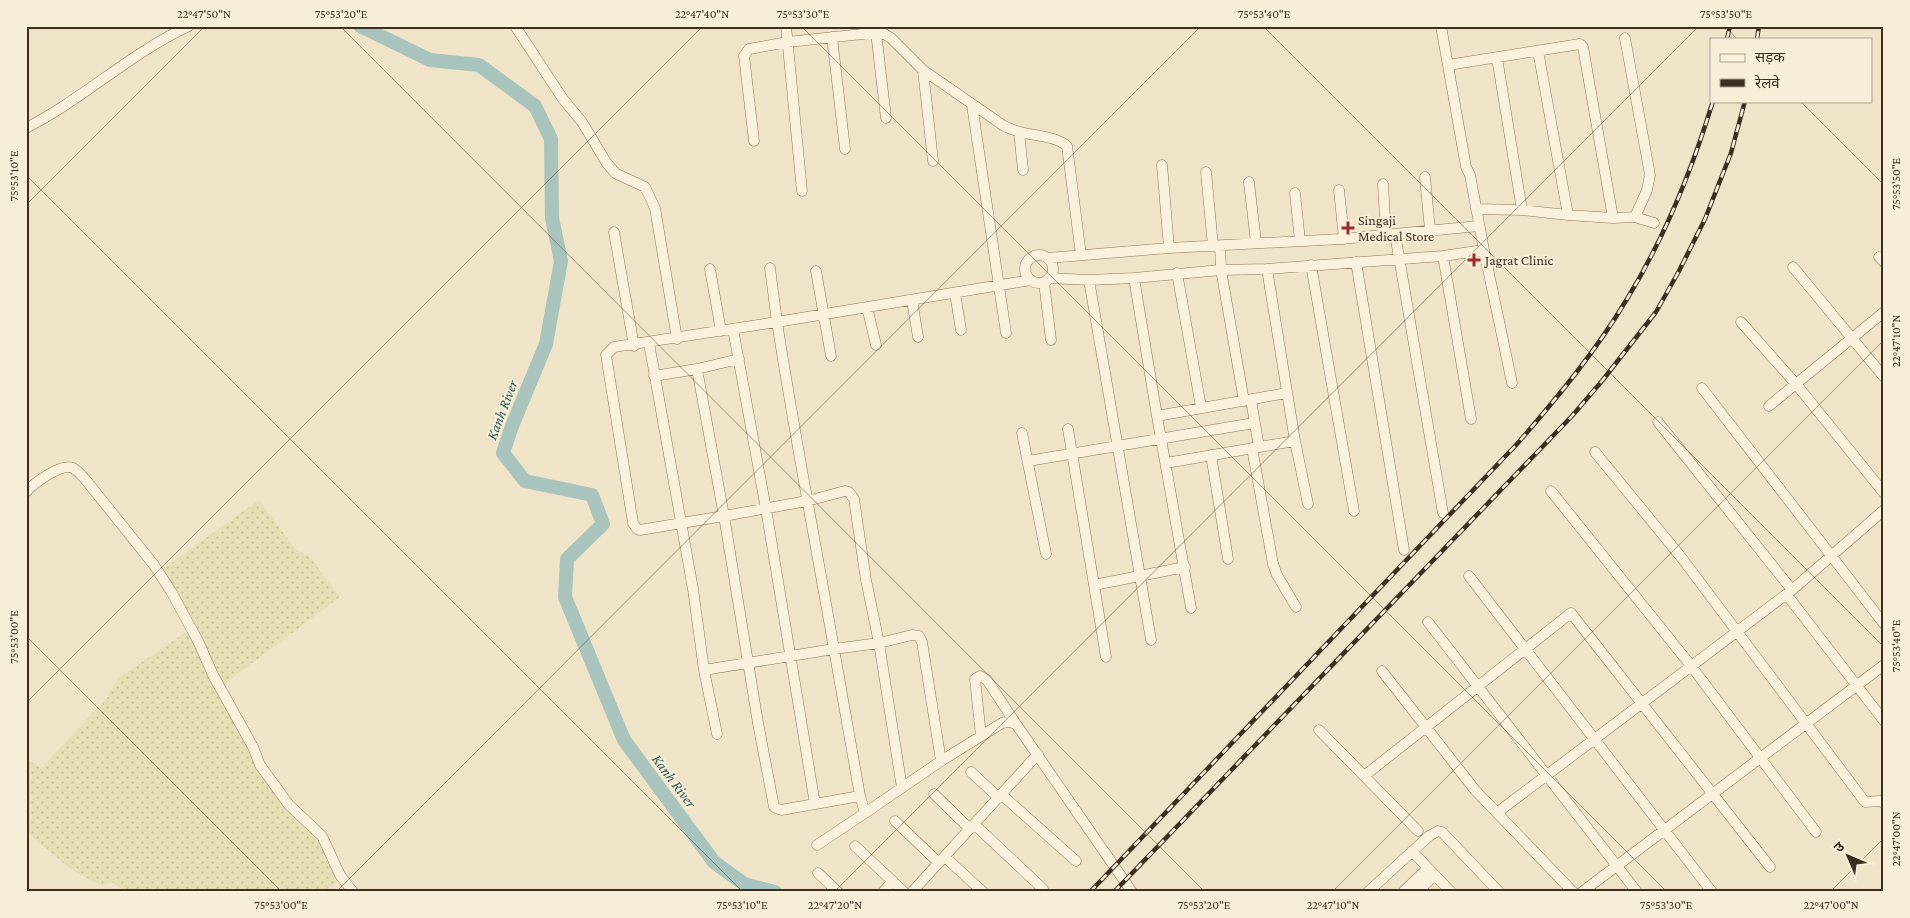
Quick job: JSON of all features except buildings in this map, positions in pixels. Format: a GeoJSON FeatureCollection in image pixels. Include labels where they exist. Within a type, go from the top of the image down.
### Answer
{"type":"FeatureCollection","features":[{"type":"Feature","properties":{"kind":"street"},"geometry":{"type":"LineString","coordinates":[[26,128],[90,89],[147,50],[189,26]]}},
{"type":"Feature","properties":{"kind":"street"},"geometry":{"type":"LineString","coordinates":[[515,26],[563,99],[582,122],[606,162],[616,173],[645,188],[649,194],[656,208],[677,339]]}},
{"type":"Feature","properties":{"kind":"street"},"geometry":{"type":"LineString","coordinates":[[786,26],[802,191]]}},
{"type":"Feature","properties":{"kind":"street"},"geometry":{"type":"LineString","coordinates":[[1442,26],[1451,65]]}},
{"type":"Feature","properties":{"kind":"street"},"geometry":{"type":"LineString","coordinates":[[1447,26],[1466,167],[1470,175],[1512,383]]}},
{"type":"Feature","properties":{"kind":"street"},"geometry":{"type":"LineString","coordinates":[[754,141],[744,56],[749,50],[788,42],[876,32],[885,33],[924,70],[1004,126],[1019,132],[1055,140],[1067,146],[1081,255]]}},
{"type":"Feature","properties":{"kind":"street"},"geometry":{"type":"LineString","coordinates":[[876,32],[886,118]]}},
{"type":"Feature","properties":{"kind":"street"},"geometry":{"type":"LineString","coordinates":[[832,37],[845,150]]}},
{"type":"Feature","properties":{"kind":"street"},"geometry":{"type":"LineString","coordinates":[[1625,38],[1650,175],[1647,190],[1635,218]]}},
{"type":"Feature","properties":{"kind":"street"},"geometry":{"type":"LineString","coordinates":[[1451,65],[1580,44],[1583,47],[1613,218]]}},
{"type":"Feature","properties":{"kind":"street"},"geometry":{"type":"LineString","coordinates":[[1538,51],[1568,215]]}},
{"type":"Feature","properties":{"kind":"street"},"geometry":{"type":"LineString","coordinates":[[1497,58],[1522,210]]}},
{"type":"Feature","properties":{"kind":"street"},"geometry":{"type":"LineString","coordinates":[[924,70],[933,161]]}},
{"type":"Feature","properties":{"kind":"street"},"geometry":{"type":"LineString","coordinates":[[972,105],[1006,333]]}},
{"type":"Feature","properties":{"kind":"street"},"geometry":{"type":"LineString","coordinates":[[1019,132],[1022,170]]}},
{"type":"Feature","properties":{"kind":"street"},"geometry":{"type":"LineString","coordinates":[[1162,165],[1169,248]]}},
{"type":"Feature","properties":{"kind":"street"},"geometry":{"type":"LineString","coordinates":[[1206,172],[1216,246],[1254,423],[1273,564],[1277,575],[1296,606]]}},
{"type":"Feature","properties":{"kind":"street"},"geometry":{"type":"LineString","coordinates":[[1425,178],[1430,230]]}},
{"type":"Feature","properties":{"kind":"street"},"geometry":{"type":"LineString","coordinates":[[1249,182],[1256,243]]}},
{"type":"Feature","properties":{"kind":"street"},"geometry":{"type":"LineString","coordinates":[[1383,184],[1391,234],[1399,259],[1443,513]]}},
{"type":"Feature","properties":{"kind":"street"},"geometry":{"type":"LineString","coordinates":[[1339,190],[1344,239]]}},
{"type":"Feature","properties":{"kind":"street"},"geometry":{"type":"LineString","coordinates":[[1295,193],[1300,241]]}},
{"type":"Feature","properties":{"kind":"street"},"geometry":{"type":"LineString","coordinates":[[1476,208],[1635,218],[1654,223]]}},
{"type":"Feature","properties":{"kind":"street"},"geometry":{"type":"LineString","coordinates":[[1479,226],[1344,239],[1169,248],[1048,258],[1039,255],[1030,259],[1027,263],[1026,272],[1031,280],[1037,283],[1047,280],[1134,278],[1221,270],[1268,269],[1443,256],[1484,250]]}},
{"type":"Feature","properties":{"kind":"street"},"geometry":{"type":"LineString","coordinates":[[614,232],[634,346]]}},
{"type":"Feature","properties":{"kind":"street"},"geometry":{"type":"LineString","coordinates":[[1443,256],[1471,420]]}},
{"type":"Feature","properties":{"kind":"street"},"geometry":{"type":"LineString","coordinates":[[1048,258],[1053,268],[1047,280],[1051,340]]}},
{"type":"Feature","properties":{"kind":"street"},"geometry":{"type":"LineString","coordinates":[[1356,262],[1404,550]]}},
{"type":"Feature","properties":{"kind":"street"},"geometry":{"type":"LineString","coordinates":[[1311,265],[1354,511]]}},
{"type":"Feature","properties":{"kind":"street"},"geometry":{"type":"LineString","coordinates":[[1793,266],[1884,377]]}},
{"type":"Feature","properties":{"kind":"street"},"geometry":{"type":"LineString","coordinates":[[770,268],[807,501],[860,796],[865,813]]}},
{"type":"Feature","properties":{"kind":"street"},"geometry":{"type":"LineString","coordinates":[[710,269],[721,331]]}},
{"type":"Feature","properties":{"kind":"street"},"geometry":{"type":"LineString","coordinates":[[1268,269],[1295,442],[1308,504]]}},
{"type":"Feature","properties":{"kind":"street"},"geometry":{"type":"LineString","coordinates":[[816,272],[831,356]]}},
{"type":"Feature","properties":{"kind":"street"},"geometry":{"type":"LineString","coordinates":[[1177,273],[1201,408]]}},
{"type":"Feature","properties":{"kind":"street"},"geometry":{"type":"LineString","coordinates":[[1134,278],[1191,608]]}},
{"type":"Feature","properties":{"kind":"street"},"geometry":{"type":"LineString","coordinates":[[902,788],[854,499],[849,492],[845,491],[766,509],[680,524],[637,529],[633,523],[606,355],[614,347],[649,344],[1031,280]]}},
{"type":"Feature","properties":{"kind":"street"},"geometry":{"type":"LineString","coordinates":[[1089,280],[1151,640]]}},
{"type":"Feature","properties":{"kind":"street"},"geometry":{"type":"LineString","coordinates":[[955,292],[962,330]]}},
{"type":"Feature","properties":{"kind":"street"},"geometry":{"type":"LineString","coordinates":[[912,300],[918,337]]}},
{"type":"Feature","properties":{"kind":"street"},"geometry":{"type":"LineString","coordinates":[[867,307],[876,345]]}},
{"type":"Feature","properties":{"kind":"street"},"geometry":{"type":"LineString","coordinates":[[1769,406],[1884,312]]}},
{"type":"Feature","properties":{"kind":"street"},"geometry":{"type":"LineString","coordinates":[[1741,322],[1796,384],[1884,493]]}},
{"type":"Feature","properties":{"kind":"street"},"geometry":{"type":"LineString","coordinates":[[733,329],[766,509],[815,804]]}},
{"type":"Feature","properties":{"kind":"street"},"geometry":{"type":"LineString","coordinates":[[649,344],[693,589],[704,670],[717,734]]}},
{"type":"Feature","properties":{"kind":"street"},"geometry":{"type":"LineString","coordinates":[[654,376],[739,360]]}},
{"type":"Feature","properties":{"kind":"street"},"geometry":{"type":"LineString","coordinates":[[697,369],[774,808],[781,810],[860,796]]}},
{"type":"Feature","properties":{"kind":"street"},"geometry":{"type":"LineString","coordinates":[[1702,388],[1884,624]]}},
{"type":"Feature","properties":{"kind":"street"},"geometry":{"type":"LineString","coordinates":[[1157,416],[1287,393]]}},
{"type":"Feature","properties":{"kind":"street"},"geometry":{"type":"LineString","coordinates":[[1658,422],[1789,592],[1884,721]]}},
{"type":"Feature","properties":{"kind":"street"},"geometry":{"type":"LineString","coordinates":[[1028,461],[1254,423]]}},
{"type":"Feature","properties":{"kind":"street"},"geometry":{"type":"LineString","coordinates":[[1068,430],[1106,657]]}},
{"type":"Feature","properties":{"kind":"street"},"geometry":{"type":"LineString","coordinates":[[1022,433],[1046,554]]}},
{"type":"Feature","properties":{"kind":"street"},"geometry":{"type":"LineString","coordinates":[[1166,463],[1295,442]]}},
{"type":"Feature","properties":{"kind":"street"},"geometry":{"type":"LineString","coordinates":[[1596,452],[1681,557],[1866,802],[1880,800],[1884,803]]}},
{"type":"Feature","properties":{"kind":"street"},"geometry":{"type":"LineString","coordinates":[[1211,455],[1228,559]]}},
{"type":"Feature","properties":{"kind":"street"},"geometry":{"type":"LineString","coordinates":[[26,492],[35,483],[65,467],[74,468],[85,479],[154,565],[198,640],[213,675],[253,747],[260,765],[289,805],[322,836],[340,875],[353,892]]}},
{"type":"Feature","properties":{"kind":"street"},"geometry":{"type":"LineString","coordinates":[[1551,491],[1692,667],[1816,832]]}},
{"type":"Feature","properties":{"kind":"street"},"geometry":{"type":"LineString","coordinates":[[1498,812],[1738,632],[1833,556],[1884,510]]}},
{"type":"Feature","properties":{"kind":"street"},"geometry":{"type":"LineString","coordinates":[[1094,585],[1184,567]]}},
{"type":"Feature","properties":{"kind":"street"},"geometry":{"type":"LineString","coordinates":[[1469,576],[1712,892]]}},
{"type":"Feature","properties":{"kind":"street"},"geometry":{"type":"LineString","coordinates":[[1364,776],[1571,612],[1770,867]]}},
{"type":"Feature","properties":{"kind":"street"},"geometry":{"type":"LineString","coordinates":[[1428,622],[1637,892]]}},
{"type":"Feature","properties":{"kind":"street"},"geometry":{"type":"LineString","coordinates":[[704,670],[879,643],[912,635],[919,636],[922,642],[941,761]]}},
{"type":"Feature","properties":{"kind":"street"},"geometry":{"type":"LineString","coordinates":[[1582,892],[1884,665]]}},
{"type":"Feature","properties":{"kind":"street"},"geometry":{"type":"LineString","coordinates":[[1382,671],[1475,790],[1573,892]]}},
{"type":"Feature","properties":{"kind":"street"},"geometry":{"type":"LineString","coordinates":[[980,736],[976,679],[980,676],[986,680],[1132,892]]}},
{"type":"Feature","properties":{"kind":"street"},"geometry":{"type":"LineString","coordinates":[[817,845],[980,736],[1002,723],[1010,722],[1016,724]]}},
{"type":"Feature","properties":{"kind":"street"},"geometry":{"type":"LineString","coordinates":[[1319,730],[1418,831]]}},
{"type":"Feature","properties":{"kind":"street"},"geometry":{"type":"LineString","coordinates":[[918,890],[972,826],[1038,754]]}},
{"type":"Feature","properties":{"kind":"street"},"geometry":{"type":"LineString","coordinates":[[972,772],[1076,860]]}},
{"type":"Feature","properties":{"kind":"street"},"geometry":{"type":"LineString","coordinates":[[934,794],[1043,889]]}},
{"type":"Feature","properties":{"kind":"street"},"geometry":{"type":"LineString","coordinates":[[895,821],[983,892]]}},
{"type":"Feature","properties":{"kind":"street"},"geometry":{"type":"LineString","coordinates":[[1368,892],[1412,851],[1434,832],[1438,831],[1442,832],[1499,892]]}},
{"type":"Feature","properties":{"kind":"street"},"geometry":{"type":"LineString","coordinates":[[855,846],[904,892]]}},
{"type":"Feature","properties":{"kind":"street"},"geometry":{"type":"LineString","coordinates":[[1412,851],[1451,892]]}},
{"type":"Feature","properties":{"kind":"street"},"geometry":{"type":"LineString","coordinates":[[1403,892],[1432,871]]}},
{"type":"Feature","properties":{"kind":"street"},"geometry":{"type":"LineString","coordinates":[[1417,892],[1432,871]]}},
{"type":"Feature","properties":{"kind":"street"},"geometry":{"type":"LineString","coordinates":[[818,873],[838,892]]}},
{"type":"Feature","properties":{"kind":"street"},"geometry":{"type":"LineString","coordinates":[[883,892],[893,882]]}},
{"type":"Feature","properties":{"kind":"shaded area"},"geometry":{"type":"Polygon","coordinates":[[[259,500],[296,550],[309,556],[340,597],[218,689],[249,748],[260,775],[300,824],[320,842],[340,879],[323,892],[125,892],[112,882],[102,886],[72,870],[26,832],[26,759],[41,768],[107,698],[117,679],[195,626],[163,569],[259,500]]]}},
{"type":"Feature","properties":{"kind":"waterway","name":"Kanh River"},"geometry":{"type":"LineString","coordinates":[[360,26],[430,60],[479,65],[535,106],[551,139],[552,218],[561,261],[546,344],[512,426],[503,453],[525,481],[592,495],[603,524],[567,559],[565,597],[624,740],[714,862],[744,884],[775,892]]}},
{"type":"Feature","properties":{"kind":"railway"},"geometry":{"type":"LineString","coordinates":[[1727,38],[1730,26]]}},
{"type":"Feature","properties":{"kind":"railway"},"geometry":{"type":"LineString","coordinates":[[1757,38],[1759,26]]}},
{"type":"Feature","properties":{"kind":"railway"},"geometry":{"type":"LineString","coordinates":[[1090,892],[1517,444],[1575,374],[1615,318],[1654,252],[1687,178],[1713,102]]}},
{"type":"Feature","properties":{"kind":"railway"},"geometry":{"type":"LineString","coordinates":[[1114,892],[1572,416],[1602,381],[1656,312],[1679,271],[1705,219],[1731,153],[1745,102]]}},
{"type":"Feature","properties":{"kind":"place","name":"Singaji Medical Store"},"geometry":{"type":"Point","coordinates":[1348,228]}},
{"type":"Feature","properties":{"kind":"place","name":"Jagrat Clinic"},"geometry":{"type":"Point","coordinates":[1474,260]}}]}
